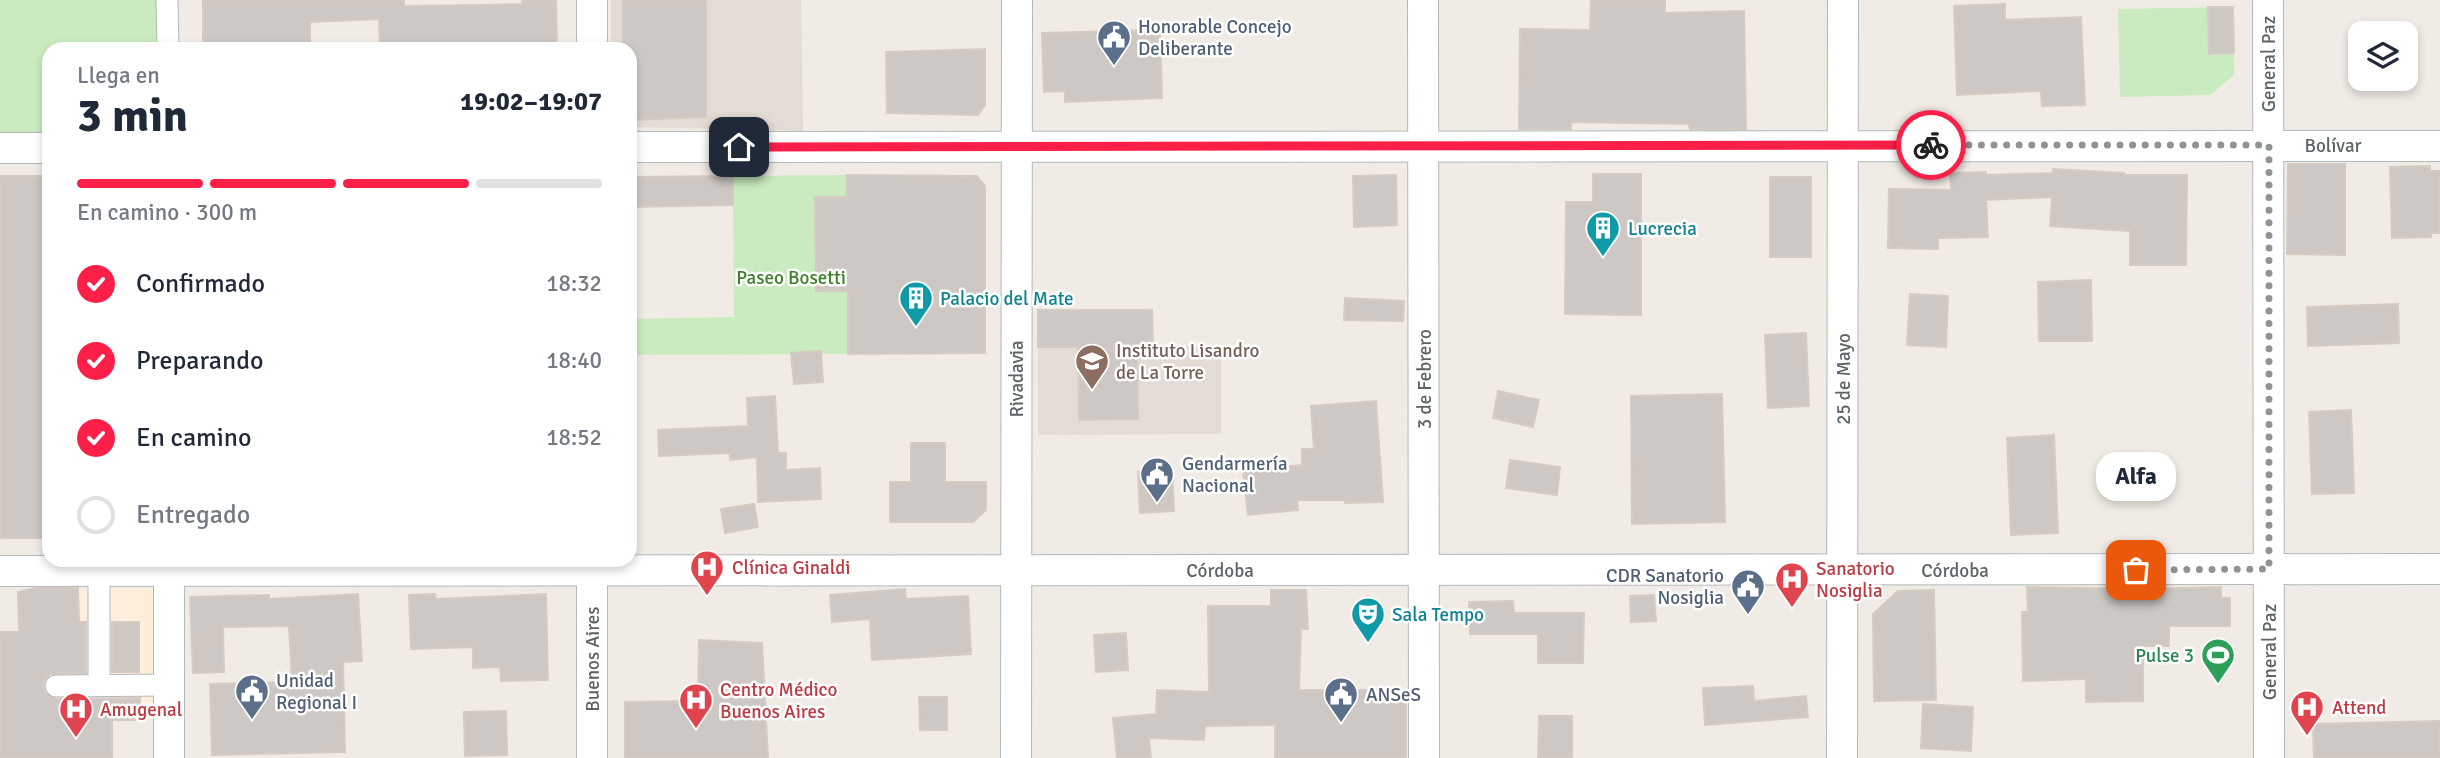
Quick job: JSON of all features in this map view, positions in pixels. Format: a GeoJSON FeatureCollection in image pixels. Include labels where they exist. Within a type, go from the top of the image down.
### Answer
{"type":"FeatureCollection","features":[{"type":"Feature","properties":{"kind":"street"},"geometry":{"type":"LineString","coordinates":[[167,0],[168,42]]}},
{"type":"Feature","properties":{"kind":"street"},"geometry":{"type":"LineString","coordinates":[[592,0],[592,42]]}},
{"type":"Feature","properties":{"kind":"street","name":"Rivadavia"},"geometry":{"type":"LineString","coordinates":[[1016,758],[1017,0]]}},
{"type":"Feature","properties":{"kind":"street","name":"3 de Febrero"},"geometry":{"type":"LineString","coordinates":[[1423,0],[1424,758]]}},
{"type":"Feature","properties":{"kind":"street","name":"25 de Mayo"},"geometry":{"type":"LineString","coordinates":[[1842,758],[1843,0]]}},
{"type":"Feature","properties":{"kind":"street","name":"General Paz"},"geometry":{"type":"LineString","coordinates":[[2268,0],[2269,758]]}},
{"type":"Feature","properties":{"kind":"street","name":"Bolívar"},"geometry":{"type":"LineString","coordinates":[[637,147],[2440,146]]}},
{"type":"Feature","properties":{"kind":"street"},"geometry":{"type":"LineString","coordinates":[[0,148],[42,148]]}},
{"type":"Feature","properties":{"kind":"street","name":"Córdoba"},"geometry":{"type":"LineString","coordinates":[[637,566],[1016,570],[2440,569]]}},
{"type":"Feature","properties":{"kind":"street","name":"Córdoba"},"geometry":{"type":"LineString","coordinates":[[0,571],[99,571],[146,567]]}},
{"type":"Feature","properties":{"kind":"street"},"geometry":{"type":"LineString","coordinates":[[169,567],[169,758]]}},
{"type":"Feature","properties":{"kind":"street","name":"Buenos Aires"},"geometry":{"type":"LineString","coordinates":[[592,567],[592,758]]}},
{"type":"Feature","properties":{"kind":"street"},"geometry":{"type":"LineString","coordinates":[[99,571],[99,685]]}},
{"type":"Feature","properties":{"kind":"street"},"geometry":{"type":"LineString","coordinates":[[56,686],[169,685]]}},
{"type":"Feature","properties":{"kind":"shaded area"},"geometry":{"type":"Polygon","coordinates":[[[611,0],[801,0],[803,131],[637,127],[637,42],[611,42],[611,0]]]}},
{"type":"Feature","properties":{"kind":"shaded area"},"geometry":{"type":"Polygon","coordinates":[[[1221,346],[1221,434],[1038,435],[1038,347],[1221,346]]]}},
{"type":"Feature","properties":{"kind":"shaded area"},"geometry":{"type":"Polygon","coordinates":[[[156,588],[157,720],[40,722],[39,676],[58,675],[57,589],[156,588]]]}},
{"type":"Feature","properties":{"kind":"green space"},"geometry":{"type":"Polygon","coordinates":[[[0,0],[166,0],[166,42],[42,42],[42,146],[0,147],[0,0]]]}},
{"type":"Feature","properties":{"kind":"green space"},"geometry":{"type":"Polygon","coordinates":[[[2233,7],[2234,75],[2210,95],[2120,97],[2118,9],[2233,7]]]}},
{"type":"Feature","properties":{"kind":"green space","name":"Paseo Bosetti"},"geometry":{"type":"Polygon","coordinates":[[[847,175],[848,354],[637,355],[637,319],[734,317],[733,176],[847,175]]]}},
{"type":"Feature","properties":{"kind":"building"},"geometry":{"type":"Polygon","coordinates":[[[203,0],[404,0],[404,6],[522,4],[522,0],[556,0],[557,42],[380,42],[379,19],[310,22],[310,42],[203,42],[203,0]]]}},
{"type":"Feature","properties":{"kind":"building"},"geometry":{"type":"Polygon","coordinates":[[[623,0],[706,0],[706,117],[637,120],[637,42],[623,42],[623,0]]]}},
{"type":"Feature","properties":{"kind":"building"},"geometry":{"type":"Polygon","coordinates":[[[1591,0],[1665,0],[1665,13],[1744,11],[1746,129],[1690,129],[1689,124],[1571,122],[1571,129],[1519,129],[1520,29],[1590,30],[1591,0]]]}},
{"type":"Feature","properties":{"kind":"building"},"geometry":{"type":"Polygon","coordinates":[[[2005,4],[2005,20],[2081,17],[2085,105],[2042,106],[2041,91],[1957,95],[1954,6],[2005,4]]]}},
{"type":"Feature","properties":{"kind":"building"},"geometry":{"type":"Polygon","coordinates":[[[2208,7],[2233,7],[2234,53],[2209,54],[2208,7]]]}},
{"type":"Feature","properties":{"kind":"building"},"geometry":{"type":"Polygon","coordinates":[[[1160,30],[1162,98],[1065,102],[1065,91],[1044,92],[1042,33],[1160,30]]]}},
{"type":"Feature","properties":{"kind":"building"},"geometry":{"type":"Polygon","coordinates":[[[985,49],[985,105],[978,115],[887,113],[886,52],[985,49]]]}},
{"type":"Feature","properties":{"kind":"building"},"geometry":{"type":"Polygon","coordinates":[[[2288,164],[2345,164],[2345,255],[2287,254],[2288,164]]]}},
{"type":"Feature","properties":{"kind":"building"},"geometry":{"type":"Polygon","coordinates":[[[2430,166],[2430,171],[2440,171],[2440,233],[2431,233],[2431,237],[2392,238],[2390,167],[2430,166]]]}},
{"type":"Feature","properties":{"kind":"building"},"geometry":{"type":"Polygon","coordinates":[[[2053,169],[2124,175],[2187,175],[2186,265],[2130,265],[2130,231],[2050,226],[2052,197],[1986,200],[1988,237],[1938,238],[1938,249],[1888,248],[1889,189],[1951,190],[1950,173],[2053,173],[2053,169]]]}},
{"type":"Feature","properties":{"kind":"building","name":"Lucrecia"},"geometry":{"type":"Polygon","coordinates":[[[1593,174],[1641,174],[1641,315],[1565,314],[1566,202],[1593,202],[1593,174]]]}},
{"type":"Feature","properties":{"kind":"building"},"geometry":{"type":"Polygon","coordinates":[[[847,175],[977,176],[985,186],[985,353],[848,354],[848,291],[816,291],[815,197],[847,197],[847,175]]]}},
{"type":"Feature","properties":{"kind":"building"},"geometry":{"type":"Polygon","coordinates":[[[1396,175],[1397,225],[1354,227],[1353,176],[1396,175]]]}},
{"type":"Feature","properties":{"kind":"building"},"geometry":{"type":"Polygon","coordinates":[[[0,176],[42,176],[42,538],[0,538],[0,176]]]}},
{"type":"Feature","properties":{"kind":"building"},"geometry":{"type":"Polygon","coordinates":[[[733,176],[733,205],[637,207],[637,177],[733,176]]]}},
{"type":"Feature","properties":{"kind":"building"},"geometry":{"type":"Polygon","coordinates":[[[1770,177],[1811,177],[1811,257],[1770,257],[1770,177]]]}},
{"type":"Feature","properties":{"kind":"building"},"geometry":{"type":"Polygon","coordinates":[[[2091,280],[2092,341],[2039,341],[2038,282],[2091,280]]]}},
{"type":"Feature","properties":{"kind":"building"},"geometry":{"type":"Polygon","coordinates":[[[1910,294],[1948,296],[1946,347],[1907,345],[1910,294]]]}},
{"type":"Feature","properties":{"kind":"building"},"geometry":{"type":"Polygon","coordinates":[[[1345,298],[1404,301],[1403,321],[1344,320],[1345,298]]]}},
{"type":"Feature","properties":{"kind":"building"},"geometry":{"type":"Polygon","coordinates":[[[2398,304],[2399,343],[2308,346],[2307,307],[2398,304]]]}},
{"type":"Feature","properties":{"kind":"building"},"geometry":{"type":"Polygon","coordinates":[[[1038,310],[1152,310],[1153,346],[1137,346],[1138,419],[1079,420],[1078,347],[1038,347],[1038,310]]]}},
{"type":"Feature","properties":{"kind":"building"},"geometry":{"type":"Polygon","coordinates":[[[1806,333],[1809,406],[1768,408],[1765,335],[1806,333]]]}},
{"type":"Feature","properties":{"kind":"building"},"geometry":{"type":"Polygon","coordinates":[[[821,351],[823,382],[794,384],[791,353],[821,351]]]}},
{"type":"Feature","properties":{"kind":"building"},"geometry":{"type":"Polygon","coordinates":[[[1498,391],[1539,400],[1533,427],[1493,418],[1498,391]]]}},
{"type":"Feature","properties":{"kind":"building"},"geometry":{"type":"Polygon","coordinates":[[[1722,394],[1725,522],[1632,524],[1631,396],[1722,394]]]}},
{"type":"Feature","properties":{"kind":"building"},"geometry":{"type":"Polygon","coordinates":[[[775,396],[778,453],[786,453],[786,470],[820,468],[821,499],[758,502],[757,457],[730,460],[730,453],[659,456],[658,430],[748,426],[747,398],[775,396]]]}},
{"type":"Feature","properties":{"kind":"building"},"geometry":{"type":"Polygon","coordinates":[[[1376,401],[1383,502],[1297,500],[1298,510],[1248,515],[1243,471],[1302,465],[1302,449],[1314,449],[1311,406],[1376,401]]]}},
{"type":"Feature","properties":{"kind":"building"},"geometry":{"type":"Polygon","coordinates":[[[2351,410],[2354,493],[2312,494],[2309,412],[2351,410]]]}},
{"type":"Feature","properties":{"kind":"building"},"geometry":{"type":"Polygon","coordinates":[[[2054,435],[2058,533],[2011,535],[2007,438],[2054,435]]]}},
{"type":"Feature","properties":{"kind":"building"},"geometry":{"type":"Polygon","coordinates":[[[911,443],[945,443],[945,482],[986,482],[986,510],[973,522],[890,522],[890,482],[911,482],[911,443]]]}},
{"type":"Feature","properties":{"kind":"building"},"geometry":{"type":"Polygon","coordinates":[[[1510,460],[1560,467],[1557,495],[1506,488],[1510,460]]]}},
{"type":"Feature","properties":{"kind":"building"},"geometry":{"type":"Polygon","coordinates":[[[1172,470],[1174,511],[1140,513],[1138,472],[1172,470]]]}},
{"type":"Feature","properties":{"kind":"building"},"geometry":{"type":"Polygon","coordinates":[[[754,504],[758,527],[725,533],[721,509],[754,504]]]}},
{"type":"Feature","properties":{"kind":"building"},"geometry":{"type":"Polygon","coordinates":[[[2027,587],[2221,587],[2221,598],[2230,598],[2230,626],[2169,626],[2169,646],[2143,646],[2143,701],[2086,702],[2086,679],[2023,681],[2022,612],[2028,612],[2027,587]]]}},
{"type":"Feature","properties":{"kind":"building"},"geometry":{"type":"Polygon","coordinates":[[[35,588],[78,588],[79,622],[86,622],[86,673],[50,674],[43,685],[45,693],[56,699],[140,698],[140,720],[112,720],[112,758],[0,758],[0,632],[19,632],[18,592],[35,588]]]}},
{"type":"Feature","properties":{"kind":"building"},"geometry":{"type":"Polygon","coordinates":[[[905,589],[906,599],[968,596],[971,654],[872,660],[870,619],[832,622],[830,595],[905,589]]]}},
{"type":"Feature","properties":{"kind":"building"},"geometry":{"type":"Polygon","coordinates":[[[1271,590],[1306,590],[1308,629],[1301,629],[1299,690],[1406,690],[1406,758],[1275,758],[1275,725],[1205,726],[1204,740],[1149,738],[1151,758],[1117,758],[1113,718],[1156,714],[1157,690],[1209,692],[1208,606],[1271,606],[1271,590]]]}},
{"type":"Feature","properties":{"kind":"building"},"geometry":{"type":"Polygon","coordinates":[[[1934,590],[1936,700],[1874,701],[1873,614],[1898,591],[1934,590]]]}},
{"type":"Feature","properties":{"kind":"building"},"geometry":{"type":"Polygon","coordinates":[[[358,594],[362,661],[343,662],[345,752],[212,755],[210,684],[292,682],[289,626],[223,627],[224,672],[193,673],[190,597],[269,595],[269,599],[358,594]]]}},
{"type":"Feature","properties":{"kind":"building"},"geometry":{"type":"Polygon","coordinates":[[[435,594],[436,599],[546,594],[548,680],[501,681],[500,667],[473,668],[473,647],[411,649],[409,595],[435,594]]]}},
{"type":"Feature","properties":{"kind":"building"},"geometry":{"type":"Polygon","coordinates":[[[1654,595],[1656,621],[1631,622],[1630,596],[1654,595]]]}},
{"type":"Feature","properties":{"kind":"building"},"geometry":{"type":"Polygon","coordinates":[[[1513,601],[1514,613],[1584,613],[1583,663],[1538,663],[1538,634],[1470,634],[1469,602],[1513,601]]]}},
{"type":"Feature","properties":{"kind":"building"},"geometry":{"type":"Polygon","coordinates":[[[112,622],[139,622],[139,672],[112,672],[112,622]]]}},
{"type":"Feature","properties":{"kind":"building"},"geometry":{"type":"Polygon","coordinates":[[[1126,633],[1128,670],[1096,672],[1094,635],[1126,633]]]}},
{"type":"Feature","properties":{"kind":"building","name":"Centro Médico Buenos Aires"},"geometry":{"type":"Polygon","coordinates":[[[699,640],[762,643],[768,758],[625,758],[625,702],[698,701],[699,640]]]}},
{"type":"Feature","properties":{"kind":"building"},"geometry":{"type":"Polygon","coordinates":[[[1753,686],[1754,701],[1806,696],[1808,717],[1705,725],[1703,688],[1753,686]]]}},
{"type":"Feature","properties":{"kind":"building"},"geometry":{"type":"Polygon","coordinates":[[[919,697],[947,697],[947,730],[920,730],[919,697]]]}},
{"type":"Feature","properties":{"kind":"building"},"geometry":{"type":"Polygon","coordinates":[[[1923,704],[1973,707],[1971,751],[1921,748],[1923,704]]]}},
{"type":"Feature","properties":{"kind":"building"},"geometry":{"type":"Polygon","coordinates":[[[506,711],[507,755],[465,756],[464,712],[506,711]]]}},
{"type":"Feature","properties":{"kind":"building"},"geometry":{"type":"Polygon","coordinates":[[[1539,716],[1572,716],[1572,758],[1538,758],[1539,716]]]}},
{"type":"Feature","properties":{"kind":"building"},"geometry":{"type":"Polygon","coordinates":[[[2440,721],[2440,758],[2314,758],[2313,724],[2440,721]]]}},
{"type":"Feature","properties":{"kind":"way so far"},"geometry":{"type":"LineString","coordinates":[[1931,145],[2269,145],[2269,569],[2136,570]]}},
{"type":"Feature","properties":{"kind":"place","name":"Honorable Concejo Deliberante"},"geometry":{"type":"Point","coordinates":[1114,67]}},
{"type":"Feature","properties":{"kind":"place","name":"Lucrecia"},"geometry":{"type":"Point","coordinates":[1603,258]}},
{"type":"Feature","properties":{"kind":"place","name":"Palacio del Mate"},"geometry":{"type":"Point","coordinates":[916,328]}},
{"type":"Feature","properties":{"kind":"place","name":"Instituto Lisandro de La Torre"},"geometry":{"type":"Point","coordinates":[1092,391]}},
{"type":"Feature","properties":{"kind":"place","name":"Gendarmería Nacional"},"geometry":{"type":"Point","coordinates":[1157,504]}},
{"type":"Feature","properties":{"kind":"place","name":"Alfa"},"geometry":{"type":"Point","coordinates":[2136,570]}},
{"type":"Feature","properties":{"kind":"place","name":"Clínica Ginaldi"},"geometry":{"type":"Point","coordinates":[707,597]}},
{"type":"Feature","properties":{"kind":"place","name":"Sanatorio Nosiglia"},"geometry":{"type":"Point","coordinates":[1792,609]}},
{"type":"Feature","properties":{"kind":"place","name":"CDR Sanatorio Nosiglia"},"geometry":{"type":"Point","coordinates":[1748,616]}},
{"type":"Feature","properties":{"kind":"place","name":"Sala Tempo"},"geometry":{"type":"Point","coordinates":[1368,644]}},
{"type":"Feature","properties":{"kind":"place","name":"Pulse 3"},"geometry":{"type":"Point","coordinates":[2218,685]}},
{"type":"Feature","properties":{"kind":"place","name":"Unidad Regional I"},"geometry":{"type":"Point","coordinates":[252,721]}},
{"type":"Feature","properties":{"kind":"place","name":"ANSeS"},"geometry":{"type":"Point","coordinates":[1341,724]}},
{"type":"Feature","properties":{"kind":"place","name":"Centro Médico Buenos Aires"},"geometry":{"type":"Point","coordinates":[696,730]}},
{"type":"Feature","properties":{"kind":"place","name":"Attend"},"geometry":{"type":"Point","coordinates":[2307,737]}},
{"type":"Feature","properties":{"kind":"place","name":"Amugenal"},"geometry":{"type":"Point","coordinates":[76,739]}},
{"type":"Feature","properties":{"kind":"route"},"geometry":{"type":"LineString","coordinates":[[739,147],[1931,145]]}}]}
